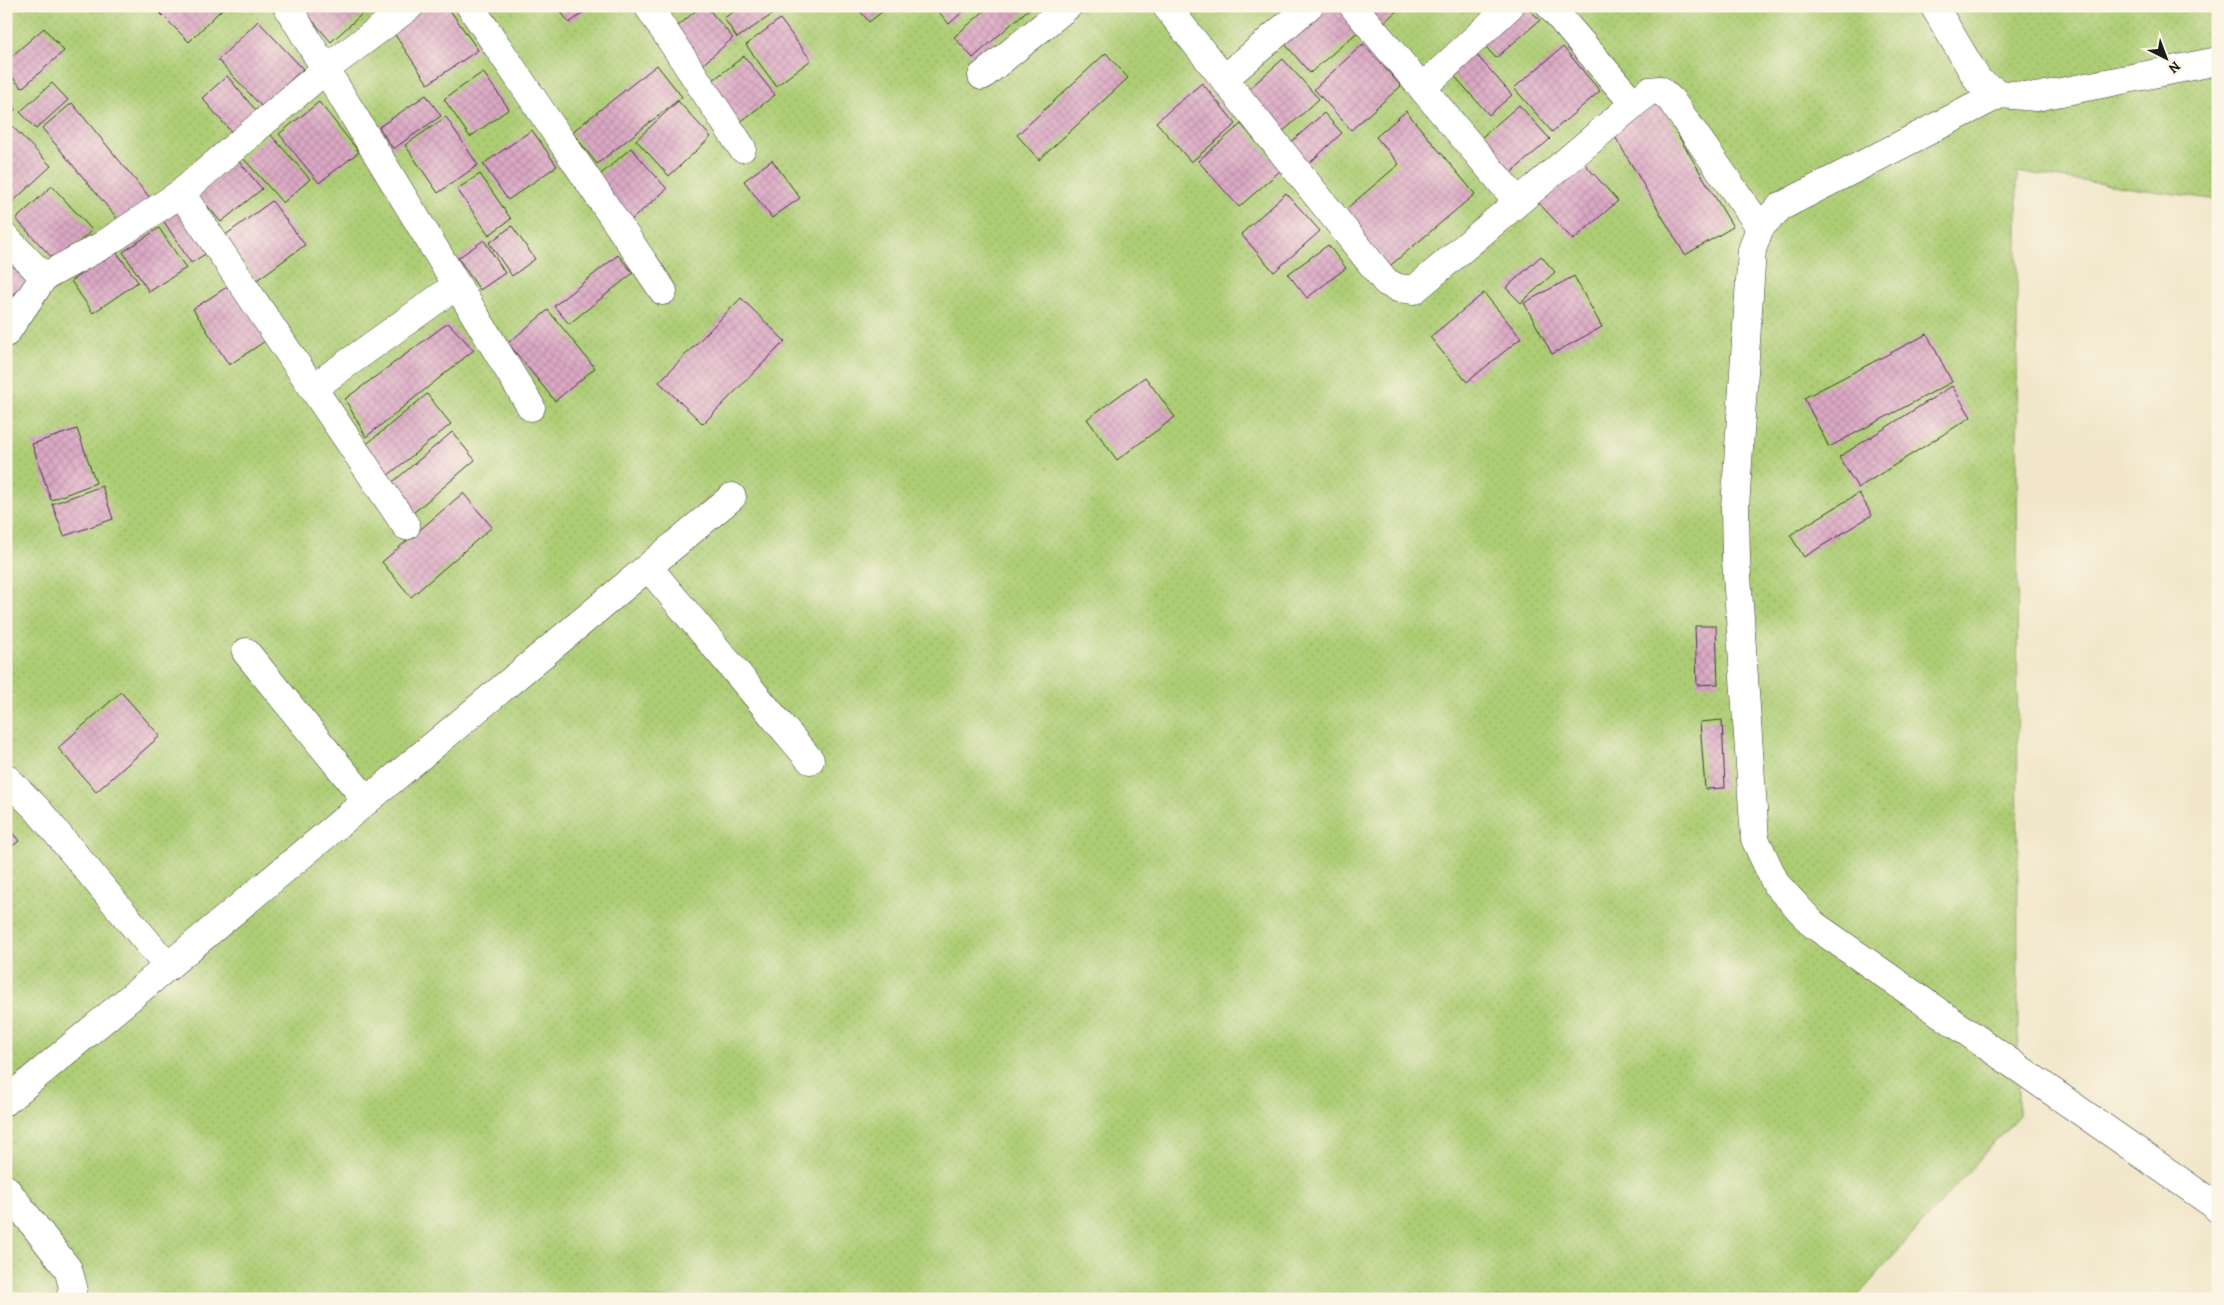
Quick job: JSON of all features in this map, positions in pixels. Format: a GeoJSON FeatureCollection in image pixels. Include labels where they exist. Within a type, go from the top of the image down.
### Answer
{"type":"FeatureCollection","features":[{"type":"Feature","properties":{"kind":"street"},"geometry":{"type":"LineString","coordinates":[[287,6],[531,407]]}},
{"type":"Feature","properties":{"kind":"street"},"geometry":{"type":"LineString","coordinates":[[6,333],[44,277],[104,245],[181,193],[326,69],[410,6]]}},
{"type":"Feature","properties":{"kind":"street"},"geometry":{"type":"LineString","coordinates":[[470,6],[663,291]]}},
{"type":"Feature","properties":{"kind":"street"},"geometry":{"type":"LineString","coordinates":[[648,6],[742,148]]}},
{"type":"Feature","properties":{"kind":"street"},"geometry":{"type":"LineString","coordinates":[[982,76],[1068,6]]}},
{"type":"Feature","properties":{"kind":"street"},"geometry":{"type":"LineString","coordinates":[[1166,6],[1386,282],[1398,288],[1414,290],[1649,91],[1660,90],[1672,100],[1760,227]]}},
{"type":"Feature","properties":{"kind":"street"},"geometry":{"type":"LineString","coordinates":[[1224,79],[1309,6]]}},
{"type":"Feature","properties":{"kind":"street"},"geometry":{"type":"LineString","coordinates":[[1353,6],[1518,202]]}},
{"type":"Feature","properties":{"kind":"street"},"geometry":{"type":"LineString","coordinates":[[1422,88],[1510,6]]}},
{"type":"Feature","properties":{"kind":"street"},"geometry":{"type":"LineString","coordinates":[[1550,6],[1634,104]]}},
{"type":"Feature","properties":{"kind":"street"},"geometry":{"type":"LineString","coordinates":[[1934,6],[1979,82],[2000,94],[2036,97],[2218,61]]}},
{"type":"Feature","properties":{"kind":"street"},"geometry":{"type":"LineString","coordinates":[[2000,94],[1780,208],[1760,227],[1752,250],[1735,508],[1736,560],[1756,839],[1776,884],[1814,925],[2218,1209]]}},
{"type":"Feature","properties":{"kind":"street"},"geometry":{"type":"LineString","coordinates":[[181,193],[406,526]]}},
{"type":"Feature","properties":{"kind":"street"},"geometry":{"type":"LineString","coordinates":[[6,238],[44,277]]}},
{"type":"Feature","properties":{"kind":"street"},"geometry":{"type":"LineString","coordinates":[[313,388],[457,285]]}},
{"type":"Feature","properties":{"kind":"street"},"geometry":{"type":"LineString","coordinates":[[6,1101],[732,497]]}},
{"type":"Feature","properties":{"kind":"street"},"geometry":{"type":"LineString","coordinates":[[648,567],[810,760]]}},
{"type":"Feature","properties":{"kind":"street"},"geometry":{"type":"LineString","coordinates":[[246,652],[367,801]]}},
{"type":"Feature","properties":{"kind":"street"},"geometry":{"type":"LineString","coordinates":[[6,778],[37,809],[168,967]]}},
{"type":"Feature","properties":{"kind":"street"},"geometry":{"type":"LineString","coordinates":[[6,1189],[68,1269],[73,1287],[70,1299]]}},
{"type":"Feature","properties":{"kind":"green space"},"geometry":{"type":"Polygon","coordinates":[[[6,6],[2218,6],[2218,200],[2017,172],[2018,1116],[1855,1299],[6,1299],[6,6]]]}},
{"type":"Feature","properties":{"kind":"building"},"geometry":{"type":"Polygon","coordinates":[[[167,6],[225,6],[189,42],[160,13],[167,6]]]}},
{"type":"Feature","properties":{"kind":"building"},"geometry":{"type":"Polygon","coordinates":[[[300,6],[371,6],[331,42],[300,6]]]}},
{"type":"Feature","properties":{"kind":"building"},"geometry":{"type":"Polygon","coordinates":[[[430,6],[447,6],[478,50],[428,84],[393,32],[430,6]]]}},
{"type":"Feature","properties":{"kind":"building"},"geometry":{"type":"Polygon","coordinates":[[[557,6],[593,6],[569,23],[557,6]]]}},
{"type":"Feature","properties":{"kind":"building"},"geometry":{"type":"Polygon","coordinates":[[[701,6],[706,6],[733,38],[700,67],[670,33],[701,6]]]}},
{"type":"Feature","properties":{"kind":"building"},"geometry":{"type":"Polygon","coordinates":[[[742,6],[785,6],[737,38],[724,18],[742,6]]]}},
{"type":"Feature","properties":{"kind":"building"},"geometry":{"type":"Polygon","coordinates":[[[856,6],[886,6],[887,8],[869,22],[856,6]]]}},
{"type":"Feature","properties":{"kind":"building"},"geometry":{"type":"Polygon","coordinates":[[[934,6],[969,6],[949,24],[934,6]]]}},
{"type":"Feature","properties":{"kind":"building"},"geometry":{"type":"Polygon","coordinates":[[[990,6],[1032,6],[973,58],[954,37],[990,6]]]}},
{"type":"Feature","properties":{"kind":"building"},"geometry":{"type":"Polygon","coordinates":[[[1312,6],[1341,6],[1361,29],[1310,73],[1278,36],[1312,6]]]}},
{"type":"Feature","properties":{"kind":"building"},"geometry":{"type":"Polygon","coordinates":[[[1365,6],[1402,6],[1381,25],[1365,6]]]}},
{"type":"Feature","properties":{"kind":"building"},"geometry":{"type":"Polygon","coordinates":[[[1526,6],[1540,20],[1496,58],[1483,44],[1526,6]]]}},
{"type":"Feature","properties":{"kind":"building"},"geometry":{"type":"Polygon","coordinates":[[[780,19],[811,60],[776,86],[746,45],[780,19]]]}},
{"type":"Feature","properties":{"kind":"building"},"geometry":{"type":"Polygon","coordinates":[[[258,21],[303,69],[262,107],[218,60],[258,21]]]}},
{"type":"Feature","properties":{"kind":"building"},"geometry":{"type":"Polygon","coordinates":[[[44,28],[64,51],[22,88],[6,70],[6,61],[44,28]]]}},
{"type":"Feature","properties":{"kind":"building"},"geometry":{"type":"Polygon","coordinates":[[[1363,44],[1401,86],[1351,130],[1314,89],[1363,44]]]}},
{"type":"Feature","properties":{"kind":"building"},"geometry":{"type":"Polygon","coordinates":[[[1563,47],[1600,91],[1552,132],[1514,88],[1563,47]]]}},
{"type":"Feature","properties":{"kind":"building"},"geometry":{"type":"Polygon","coordinates":[[[1474,52],[1512,95],[1489,115],[1451,72],[1474,52]]]}},
{"type":"Feature","properties":{"kind":"building"},"geometry":{"type":"Polygon","coordinates":[[[1106,53],[1128,78],[1039,160],[1017,135],[1106,53]]]}},
{"type":"Feature","properties":{"kind":"building"},"geometry":{"type":"Polygon","coordinates":[[[744,56],[775,95],[739,123],[708,84],[744,56]]]}},
{"type":"Feature","properties":{"kind":"building"},"geometry":{"type":"Polygon","coordinates":[[[1283,59],[1319,99],[1278,136],[1242,95],[1283,59]]]}},
{"type":"Feature","properties":{"kind":"building"},"geometry":{"type":"Polygon","coordinates":[[[657,65],[682,97],[597,164],[572,132],[657,65]]]}},
{"type":"Feature","properties":{"kind":"building"},"geometry":{"type":"Polygon","coordinates":[[[483,72],[509,109],[470,137],[444,99],[483,72]]]}},
{"type":"Feature","properties":{"kind":"building"},"geometry":{"type":"Polygon","coordinates":[[[227,76],[258,113],[233,134],[202,98],[227,76]]]}},
{"type":"Feature","properties":{"kind":"building"},"geometry":{"type":"Polygon","coordinates":[[[52,83],[68,100],[36,129],[20,112],[52,83]]]}},
{"type":"Feature","properties":{"kind":"building"},"geometry":{"type":"Polygon","coordinates":[[[1202,83],[1236,124],[1191,162],[1156,122],[1202,83]]]}},
{"type":"Feature","properties":{"kind":"building"},"geometry":{"type":"Polygon","coordinates":[[[426,95],[441,116],[393,149],[379,127],[426,95]]]}},
{"type":"Feature","properties":{"kind":"building"},"geometry":{"type":"Polygon","coordinates":[[[6,99],[16,109],[6,118],[6,99]]]}},
{"type":"Feature","properties":{"kind":"building"},"geometry":{"type":"Polygon","coordinates":[[[678,101],[711,137],[669,176],[636,140],[678,101]]]}},
{"type":"Feature","properties":{"kind":"building"},"geometry":{"type":"Polygon","coordinates":[[[319,102],[359,152],[319,183],[279,134],[319,102]]]}},
{"type":"Feature","properties":{"kind":"building"},"geometry":{"type":"Polygon","coordinates":[[[1658,102],[1733,227],[1685,255],[1611,130],[1658,102]]]}},
{"type":"Feature","properties":{"kind":"building"},"geometry":{"type":"Polygon","coordinates":[[[72,103],[155,204],[125,228],[42,128],[72,103]]]}},
{"type":"Feature","properties":{"kind":"building"},"geometry":{"type":"Polygon","coordinates":[[[1519,105],[1550,139],[1504,179],[1474,144],[1519,105]]]}},
{"type":"Feature","properties":{"kind":"building"},"geometry":{"type":"Polygon","coordinates":[[[1406,111],[1475,194],[1385,270],[1339,215],[1399,164],[1376,137],[1406,111]]]}},
{"type":"Feature","properties":{"kind":"building"},"geometry":{"type":"Polygon","coordinates":[[[1324,113],[1342,133],[1301,171],[1282,150],[1324,113]]]}},
{"type":"Feature","properties":{"kind":"building"},"geometry":{"type":"Polygon","coordinates":[[[446,117],[478,165],[438,193],[405,145],[446,117]]]}},
{"type":"Feature","properties":{"kind":"building"},"geometry":{"type":"Polygon","coordinates":[[[10,124],[51,166],[6,208],[6,128],[10,124]]]}},
{"type":"Feature","properties":{"kind":"building"},"geometry":{"type":"Polygon","coordinates":[[[1241,124],[1281,170],[1239,207],[1198,161],[1241,124]]]}},
{"type":"Feature","properties":{"kind":"building"},"geometry":{"type":"Polygon","coordinates":[[[532,130],[557,166],[508,200],[483,164],[532,130]]]}},
{"type":"Feature","properties":{"kind":"building"},"geometry":{"type":"Polygon","coordinates":[[[270,134],[310,179],[283,203],[243,158],[270,134]]]}},
{"type":"Feature","properties":{"kind":"building"},"geometry":{"type":"Polygon","coordinates":[[[631,148],[667,189],[630,221],[593,181],[631,148]]]}},
{"type":"Feature","properties":{"kind":"building"},"geometry":{"type":"Polygon","coordinates":[[[238,160],[262,189],[221,222],[197,194],[238,160]]]}},
{"type":"Feature","properties":{"kind":"building"},"geometry":{"type":"Polygon","coordinates":[[[772,160],[800,198],[772,218],[744,181],[772,160]]]}},
{"type":"Feature","properties":{"kind":"building"},"geometry":{"type":"Polygon","coordinates":[[[1582,161],[1618,201],[1573,240],[1537,201],[1582,161]]]}},
{"type":"Feature","properties":{"kind":"building"},"geometry":{"type":"Polygon","coordinates":[[[480,174],[511,219],[489,235],[457,189],[480,174]]]}},
{"type":"Feature","properties":{"kind":"building"},"geometry":{"type":"Polygon","coordinates":[[[52,186],[92,230],[57,263],[16,219],[52,186]]]}},
{"type":"Feature","properties":{"kind":"building"},"geometry":{"type":"Polygon","coordinates":[[[1286,193],[1320,231],[1274,272],[1241,234],[1286,193]]]}},
{"type":"Feature","properties":{"kind":"building"},"geometry":{"type":"Polygon","coordinates":[[[272,201],[305,245],[257,280],[224,236],[272,201]]]}},
{"type":"Feature","properties":{"kind":"building"},"geometry":{"type":"Polygon","coordinates":[[[178,202],[210,251],[191,263],[159,214],[178,202]]]}},
{"type":"Feature","properties":{"kind":"building"},"geometry":{"type":"Polygon","coordinates":[[[512,226],[535,259],[512,276],[489,243],[512,226]]]}},
{"type":"Feature","properties":{"kind":"building"},"geometry":{"type":"Polygon","coordinates":[[[159,228],[186,268],[149,292],[123,252],[159,228]]]}},
{"type":"Feature","properties":{"kind":"building"},"geometry":{"type":"Polygon","coordinates":[[[484,240],[505,273],[480,290],[458,258],[484,240]]]}},
{"type":"Feature","properties":{"kind":"building"},"geometry":{"type":"Polygon","coordinates":[[[1328,245],[1346,268],[1307,298],[1288,274],[1328,245]]]}},
{"type":"Feature","properties":{"kind":"building"},"geometry":{"type":"Polygon","coordinates":[[[115,250],[138,282],[93,313],[71,281],[115,250]]]}},
{"type":"Feature","properties":{"kind":"building"},"geometry":{"type":"Polygon","coordinates":[[[618,255],[633,273],[569,324],[554,306],[618,255]]]}},
{"type":"Feature","properties":{"kind":"building"},"geometry":{"type":"Polygon","coordinates":[[[1541,256],[1555,272],[1521,303],[1506,288],[1541,256]]]}},
{"type":"Feature","properties":{"kind":"building"},"geometry":{"type":"Polygon","coordinates":[[[6,260],[28,280],[6,303],[6,260]]]}},
{"type":"Feature","properties":{"kind":"building"},"geometry":{"type":"Polygon","coordinates":[[[1574,276],[1602,327],[1552,354],[1524,303],[1574,276]]]}},
{"type":"Feature","properties":{"kind":"building"},"geometry":{"type":"Polygon","coordinates":[[[233,283],[270,338],[229,365],[193,309],[233,283]]]}},
{"type":"Feature","properties":{"kind":"building"},"geometry":{"type":"Polygon","coordinates":[[[1484,293],[1521,338],[1467,382],[1430,337],[1484,293]]]}},
{"type":"Feature","properties":{"kind":"building"},"geometry":{"type":"Polygon","coordinates":[[[741,298],[785,341],[703,424],[659,382],[741,298]]]}},
{"type":"Feature","properties":{"kind":"building"},"geometry":{"type":"Polygon","coordinates":[[[548,310],[595,368],[555,401],[508,343],[548,310]]]}},
{"type":"Feature","properties":{"kind":"building"},"geometry":{"type":"Polygon","coordinates":[[[448,323],[474,350],[366,437],[345,399],[448,323]]]}},
{"type":"Feature","properties":{"kind":"building"},"geometry":{"type":"Polygon","coordinates":[[[1927,334],[1952,382],[1829,447],[1804,398],[1927,334]]]}},
{"type":"Feature","properties":{"kind":"building"},"geometry":{"type":"Polygon","coordinates":[[[1145,377],[1175,417],[1117,460],[1087,419],[1145,377]]]}},
{"type":"Feature","properties":{"kind":"building"},"geometry":{"type":"Polygon","coordinates":[[[1952,386],[1971,417],[1858,488],[1839,457],[1952,386]]]}},
{"type":"Feature","properties":{"kind":"building"},"geometry":{"type":"Polygon","coordinates":[[[427,394],[451,424],[386,477],[362,448],[427,394]]]}},
{"type":"Feature","properties":{"kind":"building"},"geometry":{"type":"Polygon","coordinates":[[[77,429],[96,483],[51,500],[32,444],[77,429]]]}},
{"type":"Feature","properties":{"kind":"building"},"geometry":{"type":"Polygon","coordinates":[[[452,432],[475,460],[412,514],[388,486],[452,432]]]}},
{"type":"Feature","properties":{"kind":"building"},"geometry":{"type":"Polygon","coordinates":[[[102,486],[113,519],[64,536],[52,504],[102,486]]]}},
{"type":"Feature","properties":{"kind":"building"},"geometry":{"type":"Polygon","coordinates":[[[463,493],[492,527],[411,597],[382,562],[463,493]]]}},
{"type":"Feature","properties":{"kind":"building"},"geometry":{"type":"Polygon","coordinates":[[[1859,493],[1872,515],[1804,557],[1790,535],[1859,493]]]}},
{"type":"Feature","properties":{"kind":"building"},"geometry":{"type":"Polygon","coordinates":[[[1695,626],[1716,626],[1718,684],[1697,685],[1695,626]]]}},
{"type":"Feature","properties":{"kind":"building"},"geometry":{"type":"Polygon","coordinates":[[[121,692],[160,736],[96,792],[58,748],[121,692]]]}},
{"type":"Feature","properties":{"kind":"building"},"geometry":{"type":"Polygon","coordinates":[[[1722,720],[1725,788],[1705,789],[1700,722],[1722,720]]]}},
{"type":"Feature","properties":{"kind":"building"},"geometry":{"type":"Polygon","coordinates":[[[6,825],[19,841],[6,851],[6,825]]]}}]}
